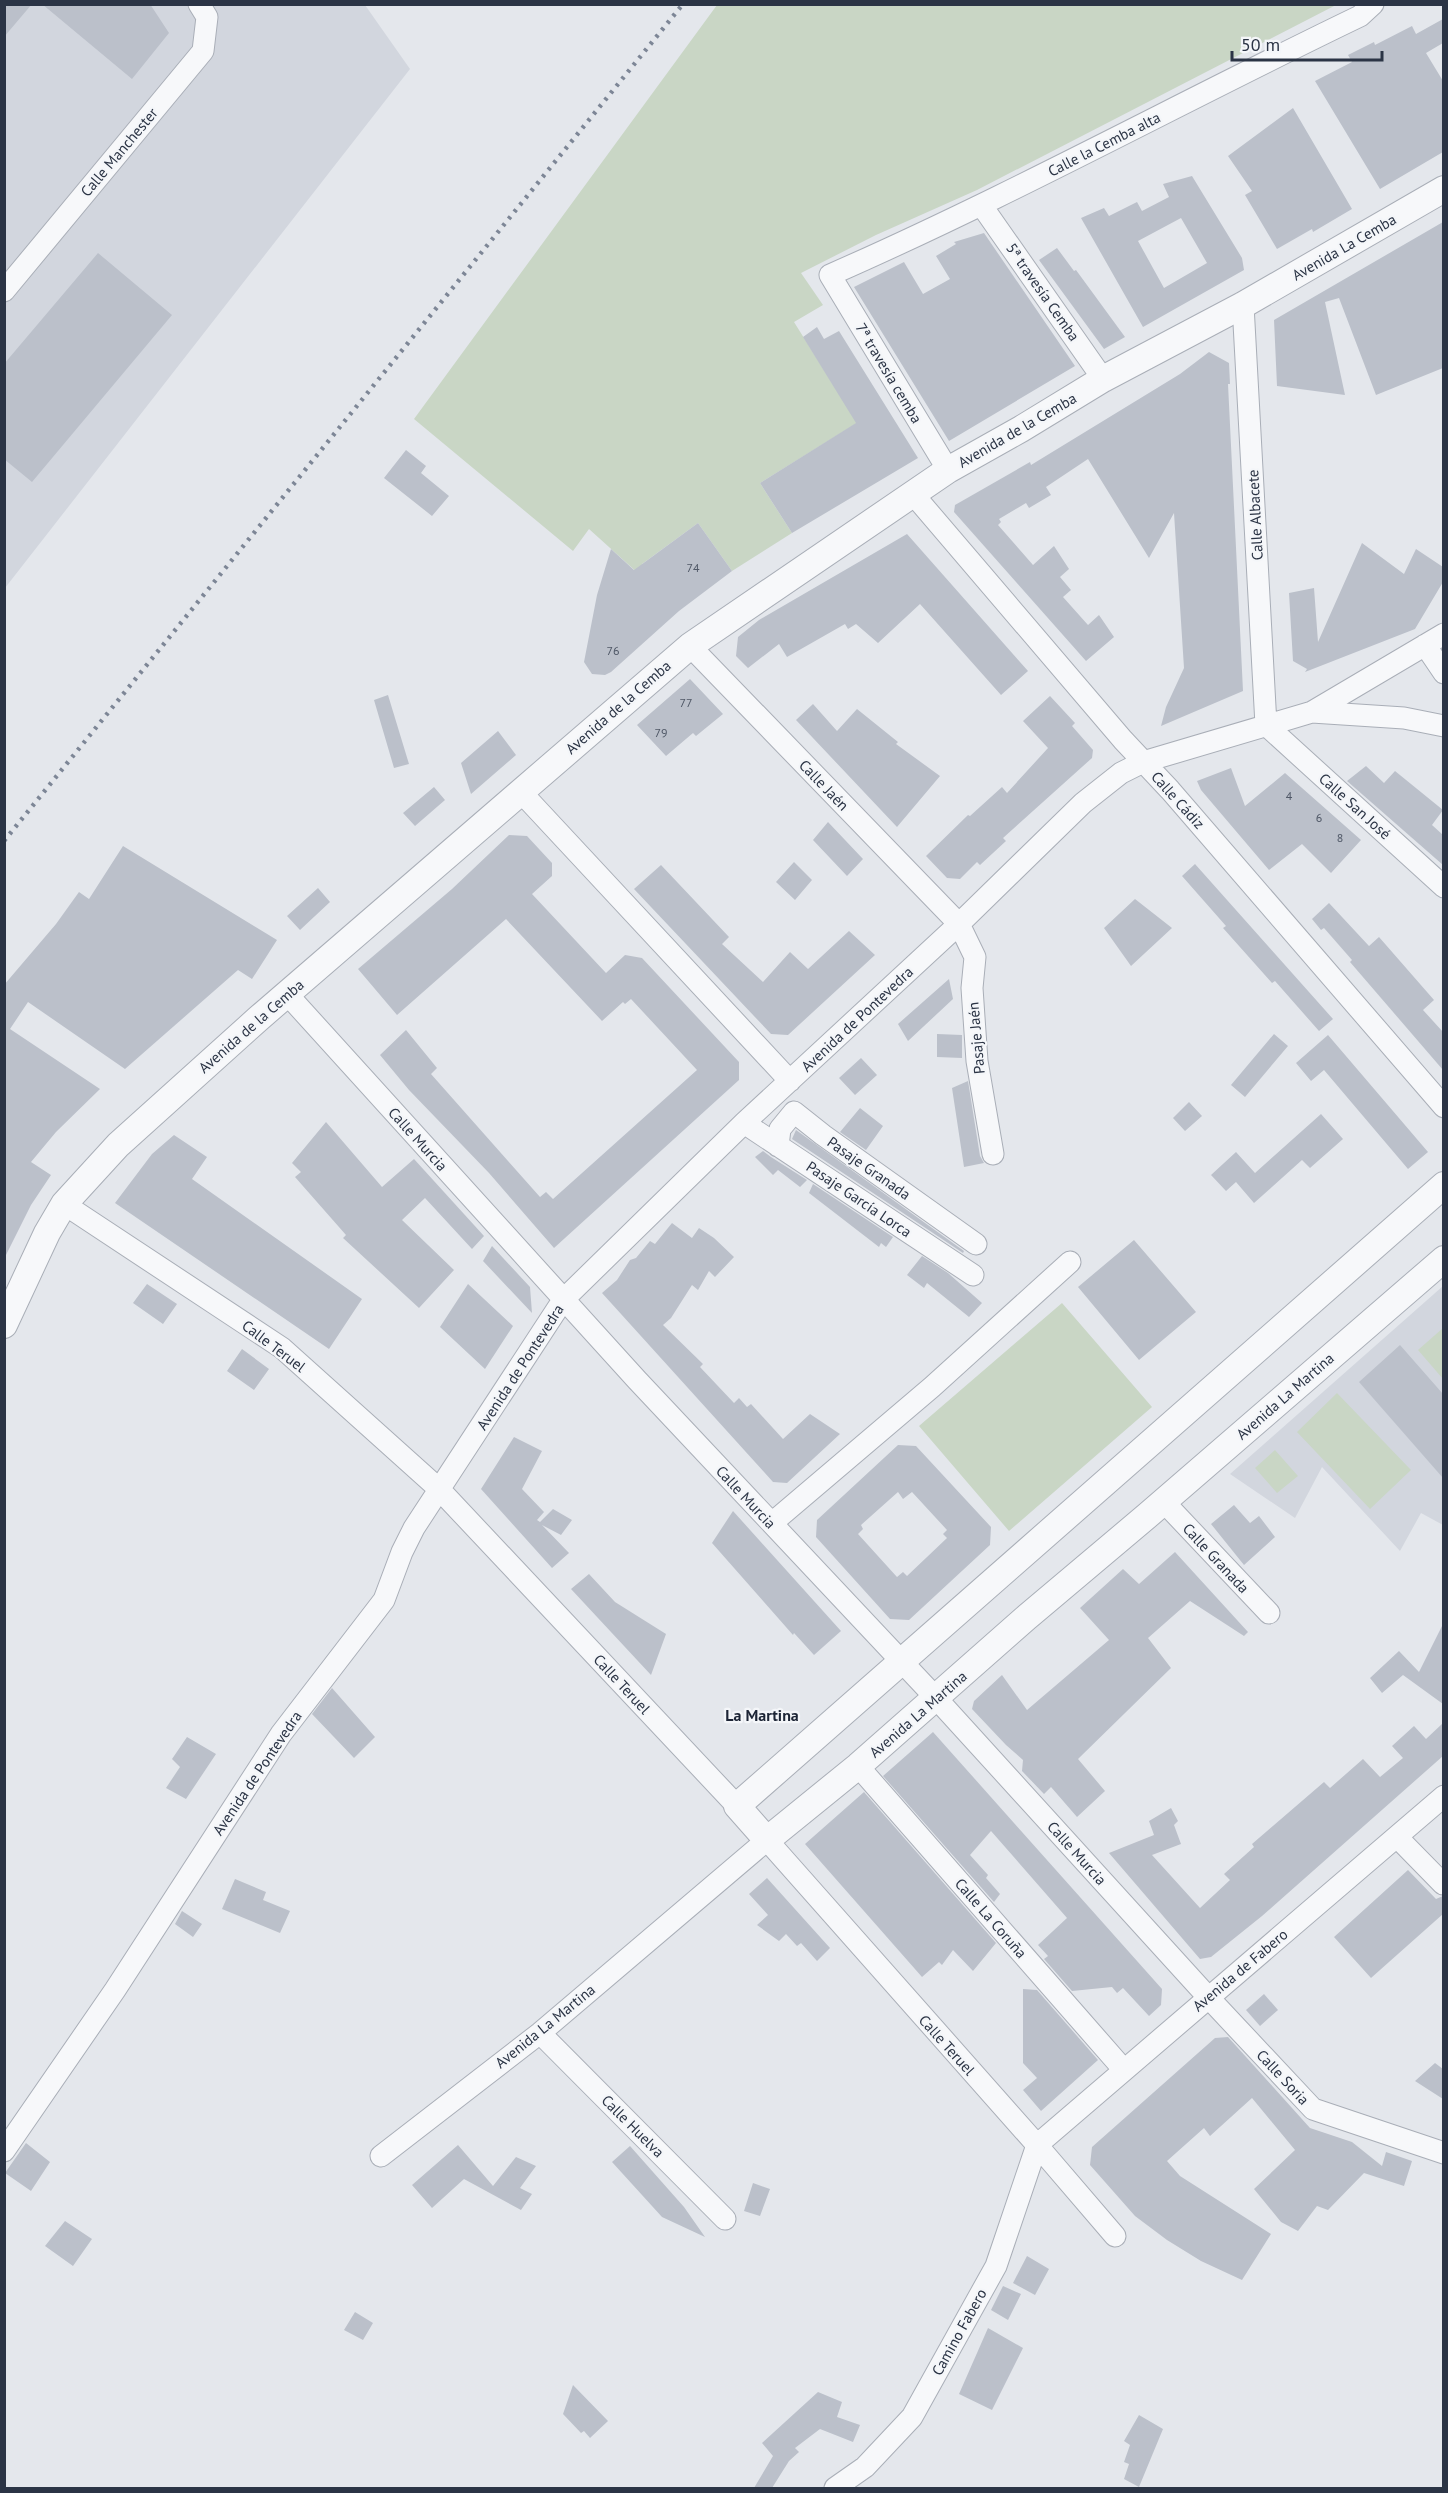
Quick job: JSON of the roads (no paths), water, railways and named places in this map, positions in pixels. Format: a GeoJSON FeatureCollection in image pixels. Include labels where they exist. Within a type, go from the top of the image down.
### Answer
{"type":"FeatureCollection","features":[{"type":"Feature","properties":{"kind":"street","name":"Calle Manchester"},"geometry":{"type":"LineString","coordinates":[[4,291],[203,51],[207,16],[199,4]]}},
{"type":"Feature","properties":{"kind":"street","name":"Calle la Cemba alta"},"geometry":{"type":"LineString","coordinates":[[830,275],[906,243],[982,206],[1360,16],[1373,4]]}},
{"type":"Feature","properties":{"kind":"street","name":"Avenida La Cemba"},"geometry":{"type":"LineString","coordinates":[[1243,305],[1443,189]]}},
{"type":"Feature","properties":{"kind":"street","name":"5ª travesía Cemba"},"geometry":{"type":"LineString","coordinates":[[982,206],[1103,379]]}},
{"type":"Feature","properties":{"kind":"street","name":"7ª travesía cemba"},"geometry":{"type":"LineString","coordinates":[[830,275],[948,470]]}},
{"type":"Feature","properties":{"kind":"street","name":"Avenida de la Cemba"},"geometry":{"type":"LineString","coordinates":[[64,1204],[118,1145],[287,994],[690,646],[948,470],[1103,379],[1243,305]]}},
{"type":"Feature","properties":{"kind":"street","name":"Calle Albacete"},"geometry":{"type":"LineString","coordinates":[[1243,305],[1266,724]]}},
{"type":"Feature","properties":{"kind":"street","name":"Calle Cádiz"},"geometry":{"type":"LineString","coordinates":[[913,494],[1443,1107]]}},
{"type":"Feature","properties":{"kind":"street","name":"Avenida de Pontevedra"},"geometry":{"type":"LineString","coordinates":[[4,2151],[115,1990],[281,1734],[384,1600],[402,1552],[439,1489],[563,1299],[744,1123],[959,924],[1083,803],[1121,773],[1143,762],[1312,712],[1434,639],[1443,673]]}},
{"type":"Feature","properties":{"kind":"street","name":"Calle Jaén"},"geometry":{"type":"LineString","coordinates":[[690,646],[959,924]]}},
{"type":"Feature","properties":{"kind":"street"},"geometry":{"type":"LineString","coordinates":[[1371,677],[1368,693],[1371,704],[1384,717]]}},
{"type":"Feature","properties":{"kind":"street","name":"Avenida de Pontevedra"},"geometry":{"type":"LineString","coordinates":[[1312,712],[1404,718],[1443,726]]}},
{"type":"Feature","properties":{"kind":"street","name":"Calle San José"},"geometry":{"type":"LineString","coordinates":[[1266,724],[1443,887]]}},
{"type":"Feature","properties":{"kind":"street"},"geometry":{"type":"LineString","coordinates":[[520,792],[790,1081]]}},
{"type":"Feature","properties":{"kind":"street","name":"Pasaje Jaén"},"geometry":{"type":"LineString","coordinates":[[959,924],[975,957],[972,988],[976,1061],[993,1154]]}},
{"type":"Feature","properties":{"kind":"street","name":"Calle Murcia"},"geometry":{"type":"LineString","coordinates":[[287,994],[563,1299],[936,1698],[1208,1997]]}},
{"type":"Feature","properties":{"kind":"street","name":"Pasaje Granada"},"geometry":{"type":"LineString","coordinates":[[778,1146],[780,1129],[794,1112],[822,1135],[976,1244]]}},
{"type":"Feature","properties":{"kind":"street","name":"Pasaje García Lorca"},"geometry":{"type":"LineString","coordinates":[[744,1123],[974,1275]]}},
{"type":"Feature","properties":{"kind":"street"},"geometry":{"type":"LineString","coordinates":[[737,1806],[1443,1185]]}},
{"type":"Feature","properties":{"kind":"street"},"geometry":{"type":"LineString","coordinates":[[4,1325],[47,1233],[64,1204]]}},
{"type":"Feature","properties":{"kind":"street","name":"Calle Teruel"},"geometry":{"type":"LineString","coordinates":[[64,1204],[282,1348],[439,1489],[737,1806],[1038,2145],[1114,2236]]}},
{"type":"Feature","properties":{"kind":"street","name":"Avenida La Martina"},"geometry":{"type":"LineString","coordinates":[[381,2156],[540,2033],[767,1840],[858,1766],[1027,1617],[1443,1259]]}},
{"type":"Feature","properties":{"kind":"street"},"geometry":{"type":"LineString","coordinates":[[772,1523],[932,1387],[1070,1262]]}},
{"type":"Feature","properties":{"kind":"street","name":"Calle Granada"},"geometry":{"type":"LineString","coordinates":[[1163,1502],[1269,1613]]}},
{"type":"Feature","properties":{"kind":"street","name":"Calle La Coruña"},"geometry":{"type":"LineString","coordinates":[[858,1766],[1124,2070]]}},
{"type":"Feature","properties":{"kind":"street","name":"Avenida de Fabero"},"geometry":{"type":"LineString","coordinates":[[1038,2145],[1443,1796]]}},
{"type":"Feature","properties":{"kind":"street"},"geometry":{"type":"LineString","coordinates":[[1397,1837],[1443,1884]]}},
{"type":"Feature","properties":{"kind":"street","name":"Calle Soria"},"geometry":{"type":"LineString","coordinates":[[1208,1997],[1313,2109],[1443,2153]]}},
{"type":"Feature","properties":{"kind":"street","name":"Calle Huelva"},"geometry":{"type":"LineString","coordinates":[[540,2033],[725,2219]]}},
{"type":"Feature","properties":{"kind":"street","name":"Camino Fabero"},"geometry":{"type":"LineString","coordinates":[[835,2488],[865,2467],[912,2417],[996,2266],[1038,2145]]}},
{"type":"Feature","properties":{"kind":"railway"},"geometry":{"type":"LineString","coordinates":[[4,841],[683,4]]}},
{"type":"Feature","properties":{"kind":"district","name":"La Martina"},"geometry":{"type":"Point","coordinates":[762,1715]}}]}
